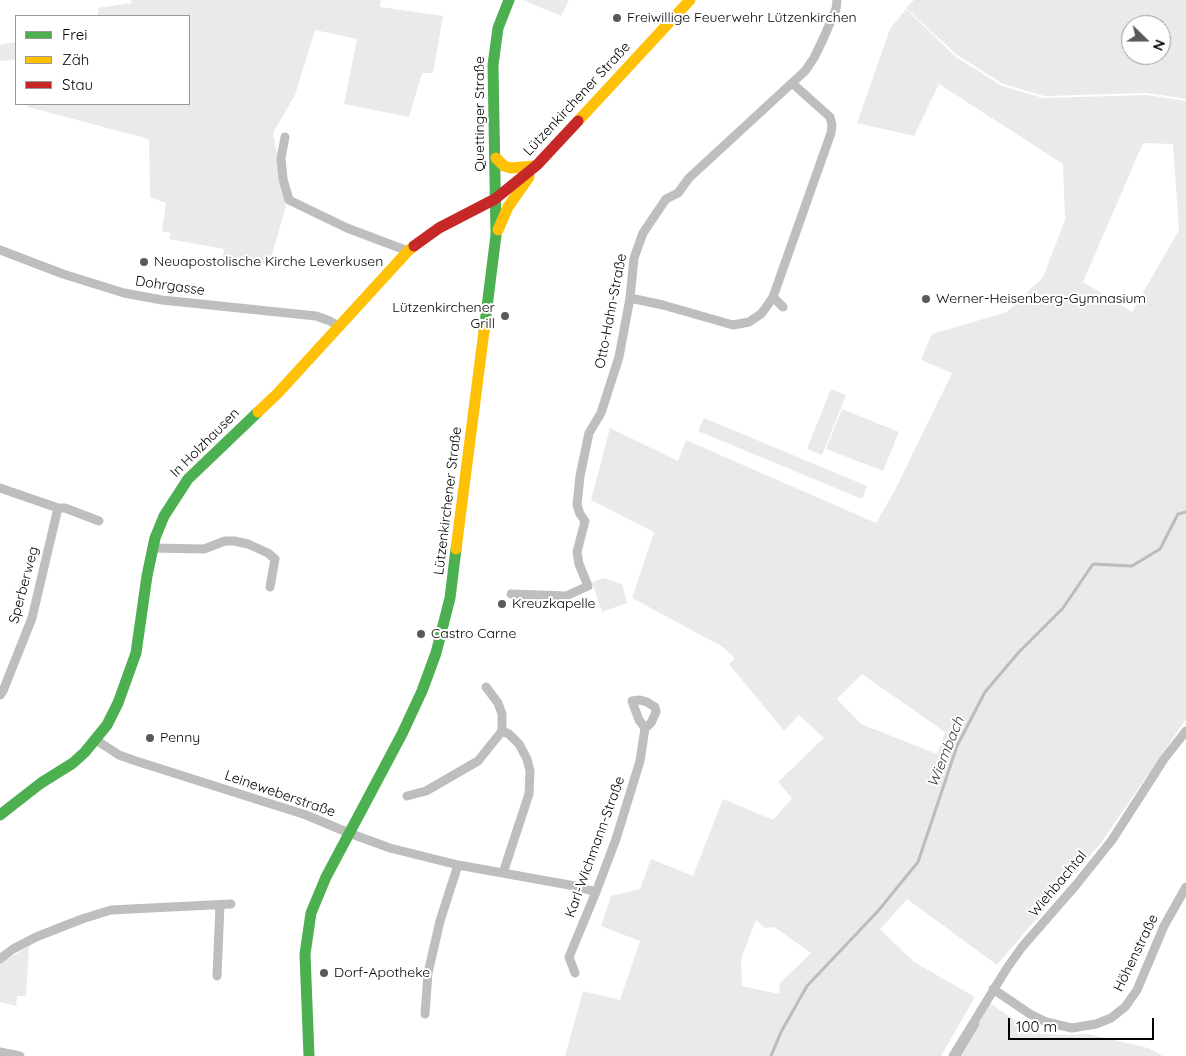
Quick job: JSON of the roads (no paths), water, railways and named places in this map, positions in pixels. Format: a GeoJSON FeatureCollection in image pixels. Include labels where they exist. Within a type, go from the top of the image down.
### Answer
{"type":"FeatureCollection","features":[{"type":"Feature","properties":{"kind":"main road","name":"Quettinger Straße"},"geometry":{"type":"LineString","coordinates":[[495,199],[496,158],[493,65],[498,28],[509,0]]}},
{"type":"Feature","properties":{"kind":"main road","name":"Lützenkirchener Straße"},"geometry":{"type":"LineString","coordinates":[[309,1056],[305,954],[311,913],[323,884],[402,734],[430,671],[440,638],[452,584],[496,235],[495,199],[537,165],[690,0]]}},
{"type":"Feature","properties":{"kind":"main road"},"geometry":{"type":"LineString","coordinates":[[496,158],[504,166],[511,168],[519,169],[537,165]]}},
{"type":"Feature","properties":{"kind":"main road"},"geometry":{"type":"LineString","coordinates":[[496,235],[508,207],[537,165]]}},
{"type":"Feature","properties":{"kind":"main road","name":"In Holzhausen"},"geometry":{"type":"LineString","coordinates":[[0,815],[37,786],[72,763],[96,740],[107,725],[136,653],[152,548],[164,516],[188,478],[278,394],[408,251],[439,228],[495,199]]}},
{"type":"Feature","properties":{"kind":"main road"},"geometry":{"type":"LineString","coordinates":[[469,212],[483,217],[489,222],[496,235]]}},
{"type":"Feature","properties":{"kind":"street","name":"Otto-Hahn-Straße"},"geometry":{"type":"LineString","coordinates":[[511,594],[566,596],[588,586],[579,564],[577,552],[585,521],[577,505],[580,476],[589,433],[601,413],[619,356],[637,246],[659,207],[666,199],[678,192],[689,178],[805,71],[814,58],[836,8],[837,0]]}},
{"type":"Feature","properties":{"kind":"street"},"geometry":{"type":"LineString","coordinates":[[630,298],[663,305],[733,326],[749,322],[760,314],[773,298],[831,133],[832,125],[830,117],[792,83]]}},
{"type":"Feature","properties":{"kind":"street"},"geometry":{"type":"LineString","coordinates":[[285,138],[281,158],[283,179],[289,200],[347,228],[408,251]]}},
{"type":"Feature","properties":{"kind":"street","name":"Dohrgasse"},"geometry":{"type":"LineString","coordinates":[[0,250],[64,274],[124,293],[162,300],[316,316],[340,327]]}},
{"type":"Feature","properties":{"kind":"street"},"geometry":{"type":"LineString","coordinates":[[773,298],[783,307]]}},
{"type":"Feature","properties":{"kind":"street"},"geometry":{"type":"LineString","coordinates":[[0,488],[58,508],[66,508],[100,521]]}},
{"type":"Feature","properties":{"kind":"street","name":"Sperberweg"},"geometry":{"type":"LineString","coordinates":[[0,695],[32,618],[58,508]]}},
{"type":"Feature","properties":{"kind":"street"},"geometry":{"type":"LineString","coordinates":[[152,548],[204,549],[226,541],[248,544],[268,553],[274,560],[270,587]]}},
{"type":"Feature","properties":{"kind":"street"},"geometry":{"type":"LineString","coordinates":[[407,796],[426,791],[478,760],[502,731],[502,714],[498,703],[486,686]]}},
{"type":"Feature","properties":{"kind":"street","name":"Karl-Wichmann-Straße"},"geometry":{"type":"LineString","coordinates":[[575,972],[569,957],[616,839],[640,761],[645,728]]}},
{"type":"Feature","properties":{"kind":"street"},"geometry":{"type":"LineString","coordinates":[[502,731],[509,734],[519,744],[527,759],[531,783],[502,873]]}},
{"type":"Feature","properties":{"kind":"street","name":"Wiehbachtal"},"geometry":{"type":"LineString","coordinates":[[953,1056],[993,989],[1022,947],[1112,840],[1164,759],[1186,731]]}},
{"type":"Feature","properties":{"kind":"street","name":"Leineweberstraße"},"geometry":{"type":"LineString","coordinates":[[96,740],[119,755],[306,815],[390,848],[458,865],[574,886],[596,892]]}},
{"type":"Feature","properties":{"kind":"street"},"geometry":{"type":"LineString","coordinates":[[425,1014],[428,973],[440,921],[458,865]]}},
{"type":"Feature","properties":{"kind":"street","name":"Höhenstraße"},"geometry":{"type":"LineString","coordinates":[[993,989],[1030,1014],[1046,1022],[1072,1028],[1096,1024],[1110,1018],[1125,1007],[1137,990],[1164,926],[1186,888]]}},
{"type":"Feature","properties":{"kind":"street"},"geometry":{"type":"LineString","coordinates":[[0,959],[36,937],[111,910],[231,904]]}},
{"type":"Feature","properties":{"kind":"street"},"geometry":{"type":"LineString","coordinates":[[217,976],[220,905]]}},
{"type":"Feature","properties":{"kind":"street"},"geometry":{"type":"LineString","coordinates":[[0,1052],[20,1056]]}},
{"type":"Feature","properties":{"kind":"waterway","name":"Wiembach"},"geometry":{"type":"LineString","coordinates":[[771,1056],[781,1032],[807,986],[878,911],[918,862],[957,746],[985,692],[1019,652],[1063,608],[1093,564],[1132,566],[1160,549],[1178,514],[1186,512]]}},
{"type":"Feature","properties":{"kind":"waterway"},"geometry":{"type":"LineString","coordinates":[[959,1056],[978,1024]]}},
{"type":"Feature","properties":{"kind":"place","name":"Freiwillige Feuerwehr Lützenkirchen"},"geometry":{"type":"Point","coordinates":[617,18]}},
{"type":"Feature","properties":{"kind":"place","name":"Neuapostolische Kirche Leverkusen"},"geometry":{"type":"Point","coordinates":[144,262]}},
{"type":"Feature","properties":{"kind":"place","name":"Werner-Heisenberg-Gymnasium"},"geometry":{"type":"Point","coordinates":[926,299]}},
{"type":"Feature","properties":{"kind":"place","name":"Lützenkirchener Grill"},"geometry":{"type":"Point","coordinates":[505,316]}},
{"type":"Feature","properties":{"kind":"place","name":"Kreuzkapelle"},"geometry":{"type":"Point","coordinates":[502,604]}},
{"type":"Feature","properties":{"kind":"place","name":"Castro Carne"},"geometry":{"type":"Point","coordinates":[421,634]}},
{"type":"Feature","properties":{"kind":"place","name":"Penny"},"geometry":{"type":"Point","coordinates":[150,738]}},
{"type":"Feature","properties":{"kind":"place","name":"Dorf-Apotheke"},"geometry":{"type":"Point","coordinates":[324,973]}}]}
